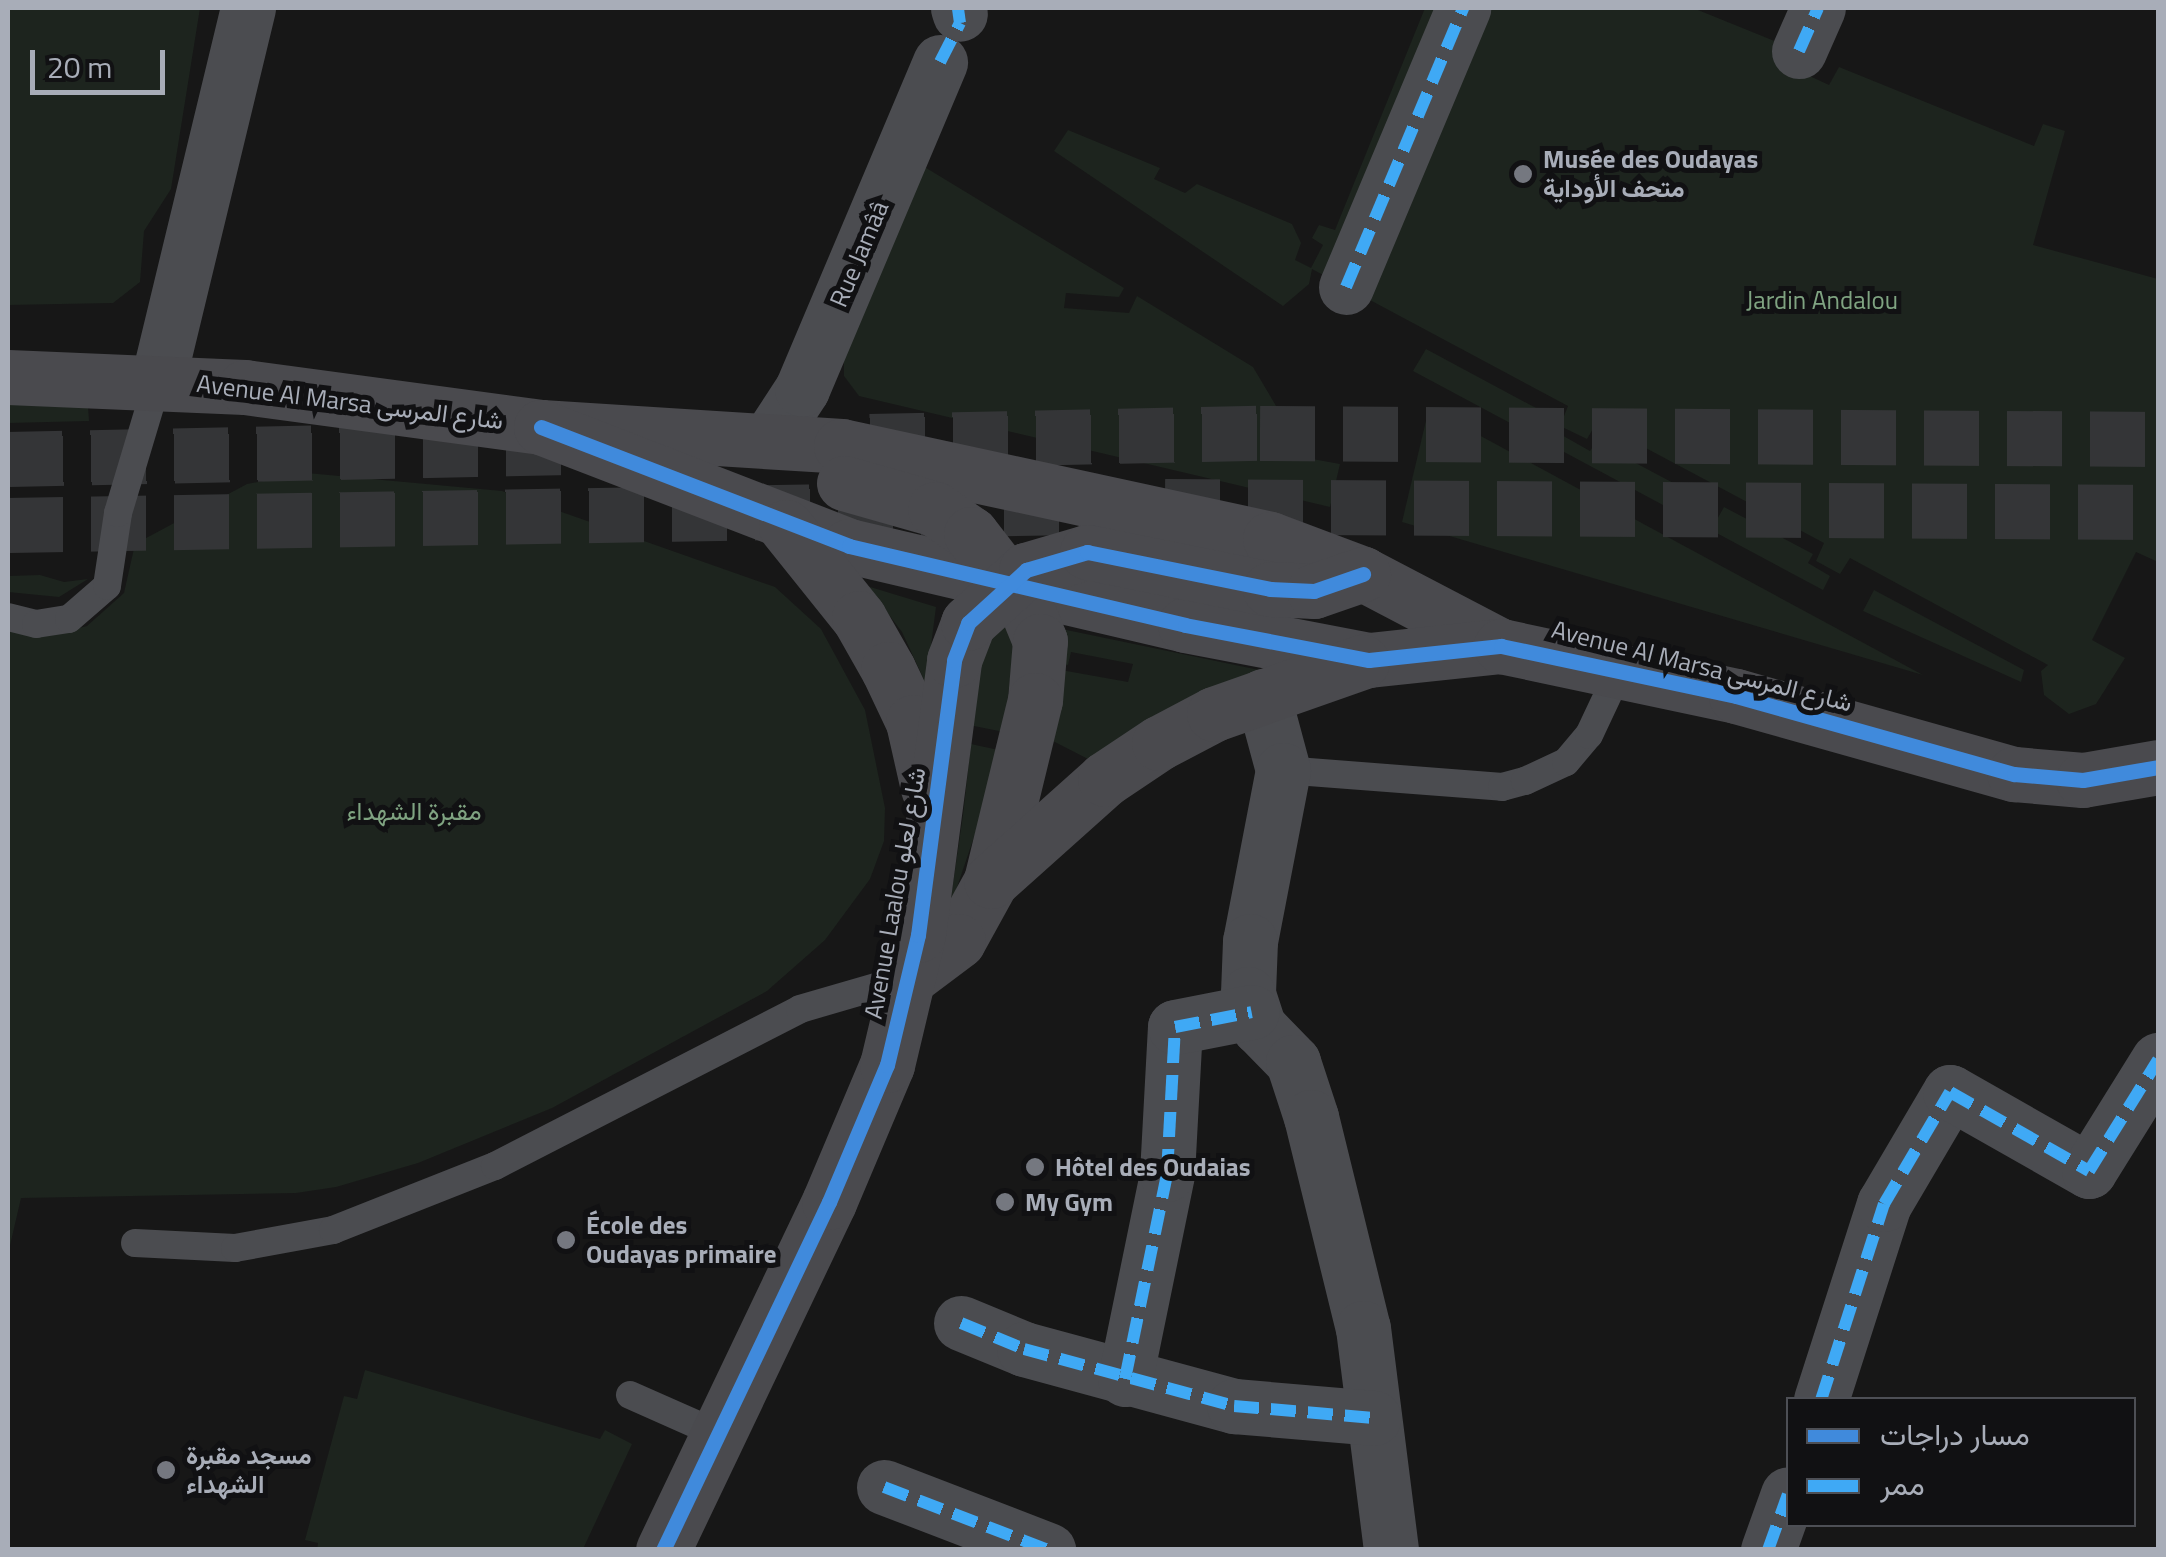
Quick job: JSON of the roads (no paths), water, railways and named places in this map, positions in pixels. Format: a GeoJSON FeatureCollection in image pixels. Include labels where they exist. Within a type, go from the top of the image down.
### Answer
{"type":"FeatureCollection","features":[{"type":"Feature","properties":{"kind":"street"},"geometry":{"type":"LineString","coordinates":[[158,380],[248,8]]}},
{"type":"Feature","properties":{"kind":"street"},"geometry":{"type":"LineString","coordinates":[[1346,287],[1463,8]]}},
{"type":"Feature","properties":{"kind":"street","name":"Rue Jamââ"},"geometry":{"type":"LineString","coordinates":[[768,440],[802,389],[953,28]]}},
{"type":"Feature","properties":{"kind":"street","name":"Avenue Al Marsa شارع المرسى"},"geometry":{"type":"LineString","coordinates":[[8,377],[158,380],[422,407],[541,428],[841,446],[1270,539],[1363,574],[1501,646]]}},
{"type":"Feature","properties":{"kind":"street","name":"Avenue Al Marsa شارع المرسى"},"geometry":{"type":"LineString","coordinates":[[541,428],[786,527],[1010,582],[1369,660],[1501,646],[1621,667],[2014,774],[2083,780],[2158,767]]}},
{"type":"Feature","properties":{"kind":"street","name":"Avenue Laalou شارع لعلو"},"geometry":{"type":"LineString","coordinates":[[768,440],[794,466],[935,508],[971,534],[1010,582],[1033,621],[1039,666],[991,881],[958,941],[910,977]]}},
{"type":"Feature","properties":{"kind":"street"},"geometry":{"type":"LineString","coordinates":[[786,527],[859,618],[888,669],[913,722],[934,814]]}},
{"type":"Feature","properties":{"kind":"street","name":"Avenue Laalou شارع لعلو"},"geometry":{"type":"LineString","coordinates":[[663,1550],[860,1129],[886,1065],[910,977],[959,640],[980,608],[1010,582],[1046,561],[1098,552],[1270,589],[1314,591],[1363,574]]}},
{"type":"Feature","properties":{"kind":"street"},"geometry":{"type":"LineString","coordinates":[[991,881],[1118,770],[1200,721],[1369,660]]}},
{"type":"Feature","properties":{"kind":"street"},"geometry":{"type":"LineString","coordinates":[[1263,696],[1283,770],[1250,941],[1252,1012],[1301,1080],[1363,1328],[1391,1550]]}},
{"type":"Feature","properties":{"kind":"street"},"geometry":{"type":"LineString","coordinates":[[1125,1379],[1167,1174],[1175,1026],[1252,1012]]}},
{"type":"Feature","properties":{"kind":"street"},"geometry":{"type":"LineString","coordinates":[[1823,1397],[1884,1204],[1950,1092],[2089,1171],[2158,1060]]}},
{"type":"Feature","properties":{"kind":"street"},"geometry":{"type":"LineString","coordinates":[[961,1322],[1125,1379],[1234,1406],[1373,1418]]}},
{"type":"Feature","properties":{"kind":"street"},"geometry":{"type":"LineString","coordinates":[[884,1487],[1048,1550]]}},
{"type":"Feature","properties":{"kind":"street"},"geometry":{"type":"LineString","coordinates":[[1768,1550],[1786,1500]]}},
{"type":"Feature","properties":{"kind":"lane"},"geometry":{"type":"LineString","coordinates":[[8,617],[36,624],[69,619],[107,586],[118,513],[158,380]]}},
{"type":"Feature","properties":{"kind":"lane"},"geometry":{"type":"LineString","coordinates":[[1283,770],[1502,787],[1524,782],[1566,762],[1589,735],[1621,667]]}},
{"type":"Feature","properties":{"kind":"lane"},"geometry":{"type":"LineString","coordinates":[[135,1243],[235,1248],[333,1230],[495,1166],[800,1009],[910,977]]}},
{"type":"Feature","properties":{"kind":"lane"},"geometry":{"type":"LineString","coordinates":[[630,1394],[718,1434]]}},
{"type":"Feature","properties":{"kind":"tunnel"},"geometry":{"type":"LineString","coordinates":[[870,441],[1260,433],[2158,439]]}},
{"type":"Feature","properties":{"kind":"tunnel"},"geometry":{"type":"LineString","coordinates":[[8,459],[569,447]]}},
{"type":"Feature","properties":{"kind":"tunnel"},"geometry":{"type":"LineString","coordinates":[[1165,506],[2158,512]]}},
{"type":"Feature","properties":{"kind":"tunnel"},"geometry":{"type":"LineString","coordinates":[[8,525],[1074,507]]}},
{"type":"Feature","properties":{"kind":"place","name":"Musée des Oudayas متحف الأوداية"},"geometry":{"type":"Point","coordinates":[1523,174]}},
{"type":"Feature","properties":{"kind":"place","name":"Hôtel des Oudaias"},"geometry":{"type":"Point","coordinates":[1035,1167]}},
{"type":"Feature","properties":{"kind":"place","name":"My Gym"},"geometry":{"type":"Point","coordinates":[1005,1202]}},
{"type":"Feature","properties":{"kind":"place","name":"École des Oudayas primaire"},"geometry":{"type":"Point","coordinates":[566,1240]}},
{"type":"Feature","properties":{"kind":"place","name":"مسجد مقبرة الشهداء"},"geometry":{"type":"Point","coordinates":[166,1470]}},
{"type":"Feature","properties":{"kind":"park label","name":"Jardin Andalou"},"geometry":{"type":"Point","coordinates":[1822,300]}},
{"type":"Feature","properties":{"kind":"park label","name":"مقبرة الشهداء"},"geometry":{"type":"Point","coordinates":[414,811]}}]}
